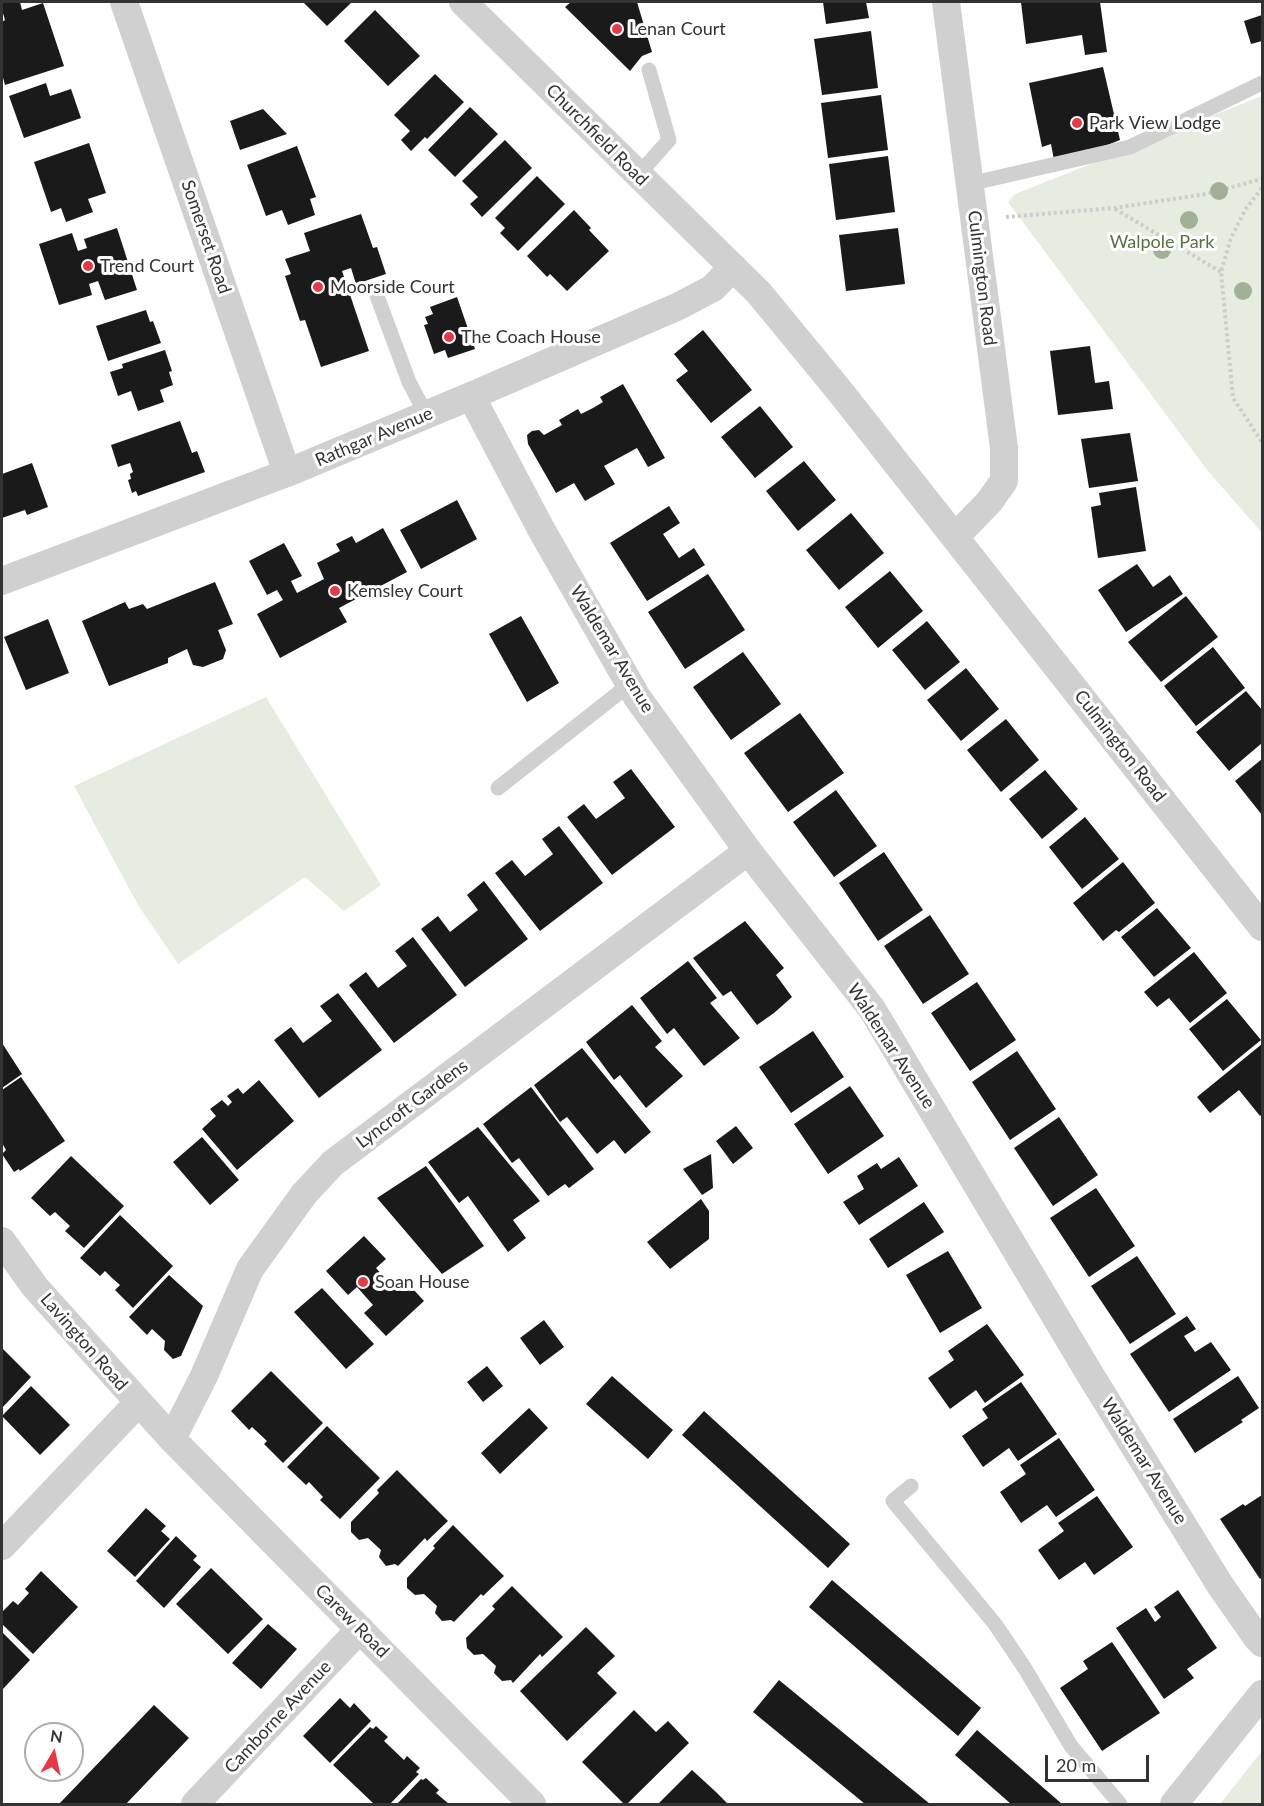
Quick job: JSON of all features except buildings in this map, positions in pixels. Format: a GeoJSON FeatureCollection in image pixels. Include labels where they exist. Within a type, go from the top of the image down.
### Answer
{"type":"FeatureCollection","features":[{"type":"Feature","properties":{"kind":"street","name":"Somerset Road"},"geometry":{"type":"LineString","coordinates":[[124,2],[287,473]]}},
{"type":"Feature","properties":{"kind":"street","name":"Churchfield Road"},"geometry":{"type":"LineString","coordinates":[[463,2],[734,267]]}},
{"type":"Feature","properties":{"kind":"street","name":"Culmington Road"},"geometry":{"type":"LineString","coordinates":[[946,2],[1004,448],[1004,481],[989,502],[955,537]]}},
{"type":"Feature","properties":{"kind":"street","name":"Rathgar Avenue"},"geometry":{"type":"LineString","coordinates":[[2,581],[287,473],[471,396],[679,306],[713,288],[734,267]]}},
{"type":"Feature","properties":{"kind":"street","name":"Culmington Road"},"geometry":{"type":"LineString","coordinates":[[734,267],[773,310],[955,537],[1263,927]]}},
{"type":"Feature","properties":{"kind":"street","name":"Waldemar Avenue"},"geometry":{"type":"LineString","coordinates":[[471,396],[540,529],[637,697],[748,851],[872,1010],[1091,1376],[1220,1585],[1257,1638],[1263,1643]]}},
{"type":"Feature","properties":{"kind":"street","name":"Lyncroft Gardens"},"geometry":{"type":"LineString","coordinates":[[172,1439],[204,1376],[250,1269],[304,1194],[333,1163],[748,851]]}},
{"type":"Feature","properties":{"kind":"street","name":"Lavington Road"},"geometry":{"type":"LineString","coordinates":[[2,1241],[35,1287],[172,1439]]}},
{"type":"Feature","properties":{"kind":"street"},"geometry":{"type":"LineString","coordinates":[[2,1546],[138,1403]]}},
{"type":"Feature","properties":{"kind":"street","name":"Carew Road"},"geometry":{"type":"LineString","coordinates":[[172,1439],[532,1804]]}},
{"type":"Feature","properties":{"kind":"street","name":"Camborne Avenue"},"geometry":{"type":"LineString","coordinates":[[195,1804],[360,1629]]}},
{"type":"Feature","properties":{"kind":"street"},"geometry":{"type":"LineString","coordinates":[[1174,1804],[1263,1694]]}},
{"type":"Feature","properties":{"kind":"lane"},"geometry":{"type":"LineString","coordinates":[[638,175],[669,140],[649,70]]}},
{"type":"Feature","properties":{"kind":"lane"},"geometry":{"type":"LineString","coordinates":[[969,184],[1130,147],[1263,83]]}},
{"type":"Feature","properties":{"kind":"lane"},"geometry":{"type":"LineString","coordinates":[[377,296],[409,382],[426,414]]}},
{"type":"Feature","properties":{"kind":"lane"},"geometry":{"type":"LineString","coordinates":[[498,788],[630,684]]}},
{"type":"Feature","properties":{"kind":"lane"},"geometry":{"type":"LineString","coordinates":[[911,1486],[893,1501],[995,1624],[1024,1667],[1071,1746],[1120,1804]]}},
{"type":"Feature","properties":{"kind":"path"},"geometry":{"type":"LineString","coordinates":[[974,221],[1114,208],[1206,194],[1263,179]]}},
{"type":"Feature","properties":{"kind":"path"},"geometry":{"type":"LineString","coordinates":[[1263,188],[1245,210],[1232,238],[1221,272],[1233,398],[1263,442]]}},
{"type":"Feature","properties":{"kind":"path"},"geometry":{"type":"LineString","coordinates":[[1114,208],[1221,272]]}},
{"type":"Feature","properties":{"kind":"green space","name":"Walpole Park"},"geometry":{"type":"Polygon","coordinates":[[[1262,96],[1262,533],[1208,471],[1008,202],[1015,194],[1262,96]]]}},
{"type":"Feature","properties":{"kind":"green space"},"geometry":{"type":"Polygon","coordinates":[[[266,697],[381,885],[344,911],[305,877],[178,964],[138,905],[74,786],[266,697]]]}},
{"type":"Feature","properties":{"kind":"green space"},"geometry":{"type":"Polygon","coordinates":[[[1262,1751],[1262,1804],[1220,1804],[1262,1751]]]}},
{"type":"Feature","properties":{"kind":"place","name":"Lenan Court"},"geometry":{"type":"Point","coordinates":[617,29]}},
{"type":"Feature","properties":{"kind":"place","name":"Park View Lodge"},"geometry":{"type":"Point","coordinates":[1077,123]}},
{"type":"Feature","properties":{"kind":"place","name":"Trend Court"},"geometry":{"type":"Point","coordinates":[88,266]}},
{"type":"Feature","properties":{"kind":"place","name":"Moorside Court"},"geometry":{"type":"Point","coordinates":[318,287]}},
{"type":"Feature","properties":{"kind":"place","name":"The Coach House"},"geometry":{"type":"Point","coordinates":[449,337]}},
{"type":"Feature","properties":{"kind":"place","name":"Kemsley Court"},"geometry":{"type":"Point","coordinates":[335,591]}},
{"type":"Feature","properties":{"kind":"place","name":"Soan House"},"geometry":{"type":"Point","coordinates":[363,1282]}}]}
